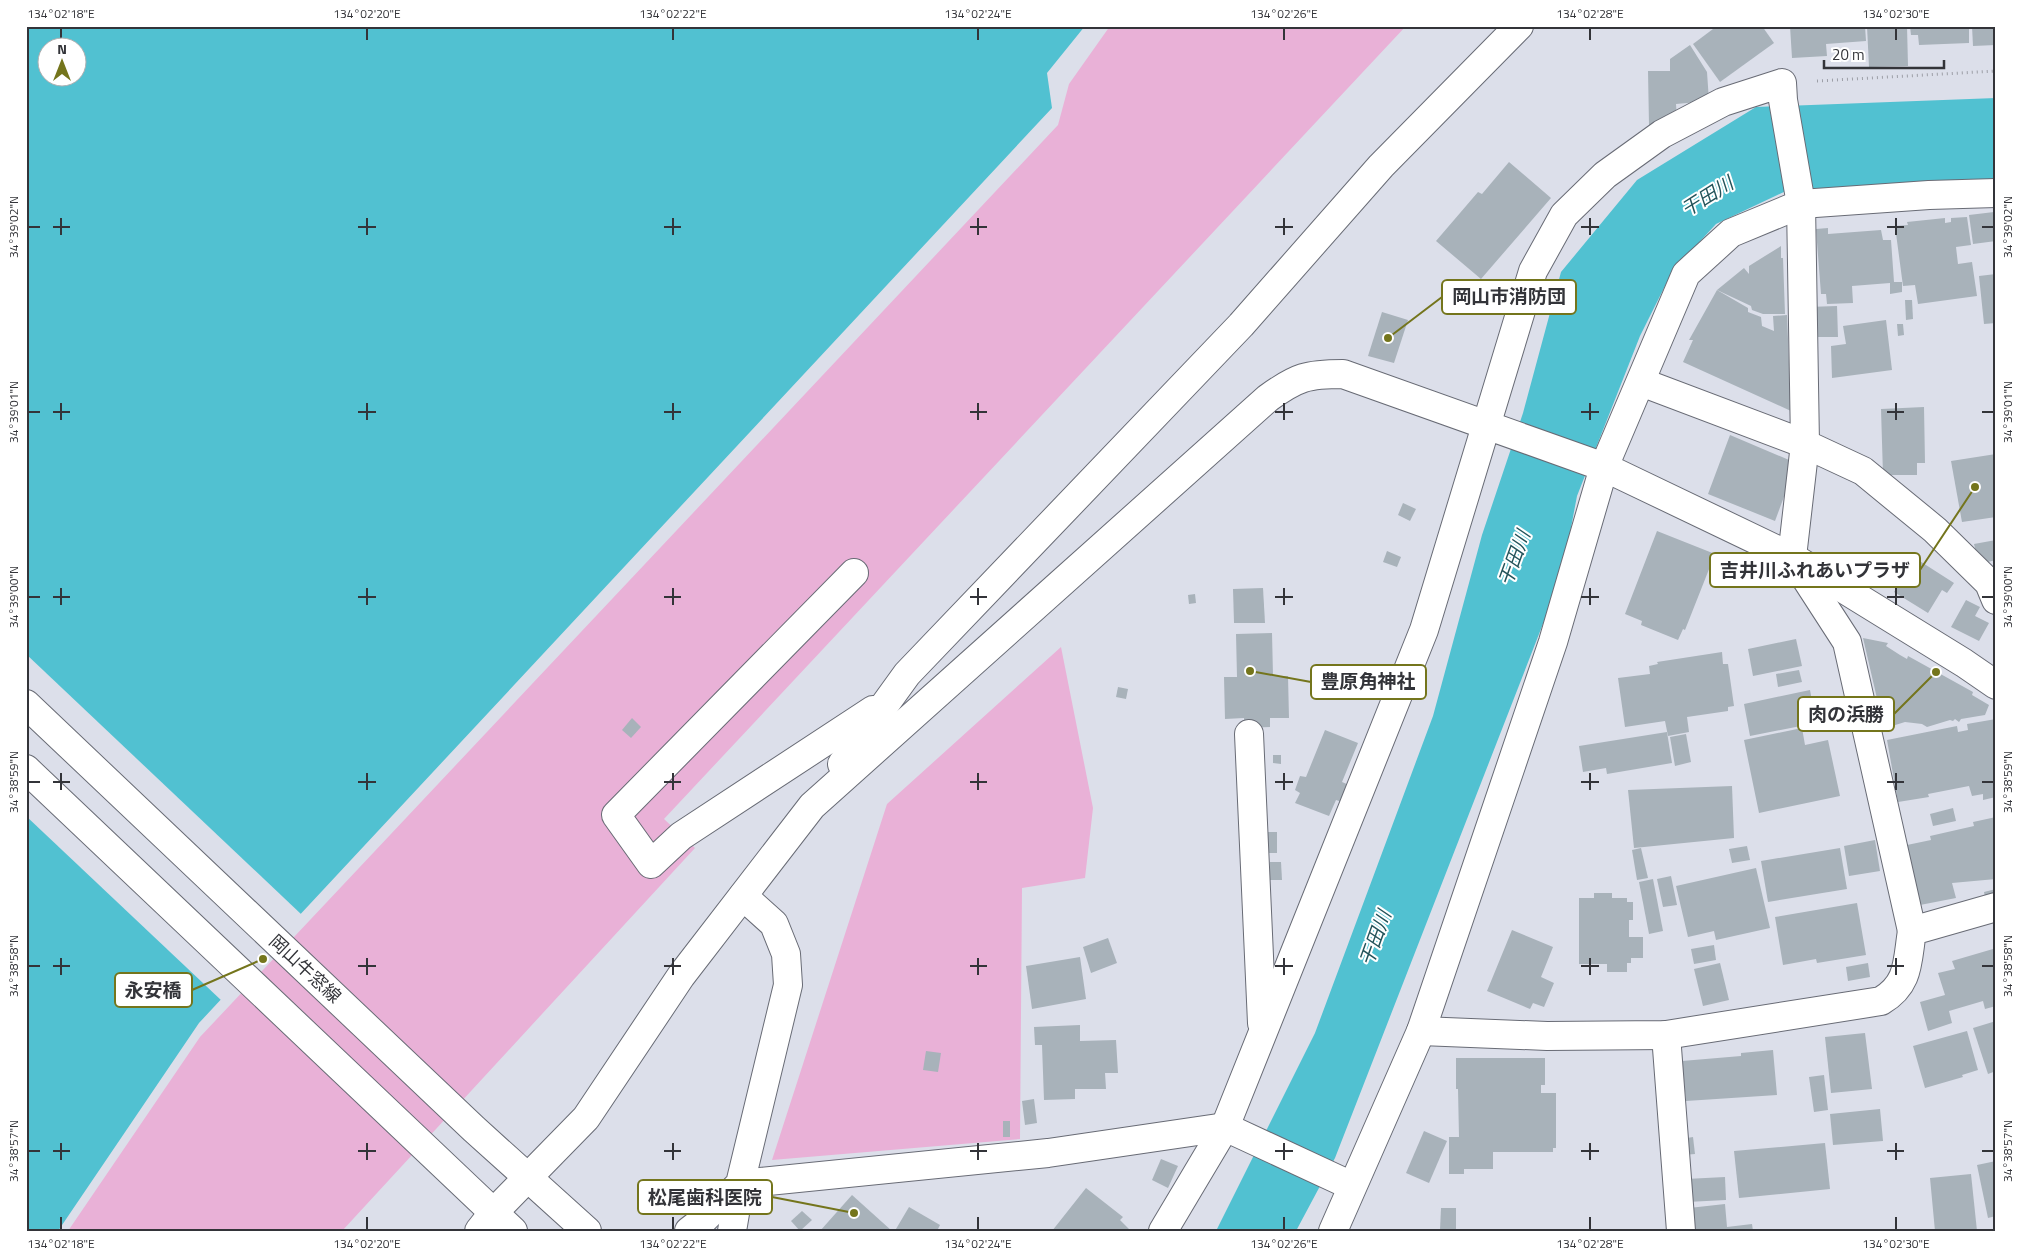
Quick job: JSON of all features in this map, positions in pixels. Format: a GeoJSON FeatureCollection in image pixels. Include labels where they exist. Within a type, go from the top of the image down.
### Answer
{"type":"FeatureCollection","features":[{"type":"Feature","properties":{"kind":"street"},"geometry":{"type":"LineString","coordinates":[[486,1222],[586,1118],[681,976],[812,806],[907,674],[1242,325],[1381,166],[1519,26]]}},
{"type":"Feature","properties":{"kind":"street"},"geometry":{"type":"LineString","coordinates":[[1163,1231],[1232,1130],[1263,1032],[1424,630],[1532,271],[1564,215],[1605,175],[1662,134],[1723,102],[1782,92],[1799,195],[1806,444],[1792,557],[1847,642],[1912,931],[1904,977],[1899,987],[1881,1001],[1666,1035],[1547,1036],[1421,1031]]}},
{"type":"Feature","properties":{"kind":"street"},"geometry":{"type":"LineString","coordinates":[[1333,1231],[1346,1184],[1421,1031],[1554,642],[1595,464],[1642,382],[1686,274],[1731,233],[1799,195],[1996,193]]}},
{"type":"Feature","properties":{"kind":"street"},"geometry":{"type":"LineString","coordinates":[[812,806],[1268,398],[1290,382],[1316,374],[1343,374],[1595,464],[1792,557],[1964,663],[1996,685]]}},
{"type":"Feature","properties":{"kind":"street"},"geometry":{"type":"LineString","coordinates":[[1642,382],[1806,444],[1863,471],[1928,524],[1989,583],[1996,600]]}},
{"type":"Feature","properties":{"kind":"street"},"geometry":{"type":"LineString","coordinates":[[854,573],[616,815],[651,864],[681,836],[886,701]]}},
{"type":"Feature","properties":{"kind":"street","name":"岡山牛窓線"},"geometry":{"type":"LineString","coordinates":[[26,704],[474,1128],[581,1226]]}},
{"type":"Feature","properties":{"kind":"street"},"geometry":{"type":"LineString","coordinates":[[1249,734],[1263,1032]]}},
{"type":"Feature","properties":{"kind":"street"},"geometry":{"type":"LineString","coordinates":[[26,769],[441,1162],[486,1222],[513,1231]]}},
{"type":"Feature","properties":{"kind":"street"},"geometry":{"type":"LineString","coordinates":[[732,1231],[740,1184],[788,985],[786,954],[774,924],[743,896]]}},
{"type":"Feature","properties":{"kind":"street"},"geometry":{"type":"LineString","coordinates":[[1912,931],[1996,907]]}},
{"type":"Feature","properties":{"kind":"street"},"geometry":{"type":"LineString","coordinates":[[1666,1035],[1680,1231]]}},
{"type":"Feature","properties":{"kind":"street"},"geometry":{"type":"LineString","coordinates":[[689,1231],[740,1184],[1048,1152],[1232,1130],[1346,1184]]}},
{"type":"Feature","properties":{"kind":"path"},"geometry":{"type":"LineString","coordinates":[[1782,92],[1996,71]]}},
{"type":"Feature","properties":{"kind":"shaded area"},"geometry":{"type":"Polygon","coordinates":[[[1110,26],[1406,26],[664,819],[695,848],[342,1231],[68,1231],[200,1037],[1058,125],[1069,84],[1110,26]]]}},
{"type":"Feature","properties":{"kind":"shaded area"},"geometry":{"type":"Polygon","coordinates":[[[1061,647],[1093,808],[1085,878],[1022,888],[1020,1139],[772,1160],[887,804],[1061,647]]]}},
{"type":"Feature","properties":{"kind":"water"},"geometry":{"type":"Polygon","coordinates":[[[26,26],[1085,26],[1047,73],[1052,108],[199,1023],[58,1231],[26,1231],[26,26]]]}},
{"type":"Feature","properties":{"kind":"water","name":"干田川"},"geometry":{"type":"Polygon","coordinates":[[[1996,98],[1996,181],[1786,191],[1716,224],[1672,272],[1640,336],[1577,496],[1562,575],[1335,1158],[1296,1231],[1216,1231],[1315,1033],[1433,716],[1482,535],[1523,413],[1561,272],[1637,180],[1756,107],[1996,98]]]}},
{"type":"Feature","properties":{"kind":"pier"},"geometry":{"type":"Polygon","coordinates":[[[26,654],[302,915],[222,1001],[26,816],[26,654]]]}},
{"type":"Feature","properties":{"kind":"building"},"geometry":{"type":"Polygon","coordinates":[[[1717,26],[1762,26],[1774,43],[1720,82],[1693,44],[1717,26]]]}},
{"type":"Feature","properties":{"kind":"building"},"geometry":{"type":"Polygon","coordinates":[[[1790,26],[1865,26],[1866,41],[1826,44],[1827,56],[1792,58],[1790,26]]]}},
{"type":"Feature","properties":{"kind":"building"},"geometry":{"type":"Polygon","coordinates":[[[1867,26],[1907,26],[1908,66],[1869,67],[1867,26]]]}},
{"type":"Feature","properties":{"kind":"building"},"geometry":{"type":"Polygon","coordinates":[[[1910,26],[1969,26],[1969,43],[1919,45],[1918,35],[1911,35],[1910,26]]]}},
{"type":"Feature","properties":{"kind":"building"},"geometry":{"type":"Polygon","coordinates":[[[1972,26],[1996,26],[1996,45],[1973,46],[1972,26]]]}},
{"type":"Feature","properties":{"kind":"building"},"geometry":{"type":"Polygon","coordinates":[[[1690,45],[1707,72],[1709,101],[1676,104],[1677,119],[1667,124],[1649,125],[1648,71],[1670,71],[1670,59],[1690,45]]]}},
{"type":"Feature","properties":{"kind":"building"},"geometry":{"type":"Polygon","coordinates":[[[1509,162],[1551,198],[1481,279],[1436,241],[1478,192],[1482,194],[1509,162]]]}},
{"type":"Feature","properties":{"kind":"building"},"geometry":{"type":"Polygon","coordinates":[[[1994,212],[1996,241],[1973,244],[1969,215],[1994,212]]]}},
{"type":"Feature","properties":{"kind":"building"},"geometry":{"type":"Polygon","coordinates":[[[1967,217],[1971,245],[1956,247],[1958,264],[1972,262],[1977,296],[1918,304],[1915,285],[1903,286],[1895,226],[1908,225],[1907,222],[1945,218],[1945,223],[1951,222],[1951,218],[1967,217]]]}},
{"type":"Feature","properties":{"kind":"building"},"geometry":{"type":"Polygon","coordinates":[[[1828,228],[1828,234],[1881,230],[1883,240],[1891,240],[1894,282],[1902,282],[1902,292],[1890,294],[1890,283],[1852,286],[1853,303],[1827,304],[1826,294],[1821,294],[1816,229],[1828,228]]]}},
{"type":"Feature","properties":{"kind":"building"},"geometry":{"type":"Polygon","coordinates":[[[1781,246],[1785,314],[1763,314],[1752,310],[1751,306],[1717,290],[1744,268],[1749,274],[1749,266],[1781,246]]]}},
{"type":"Feature","properties":{"kind":"building"},"geometry":{"type":"Polygon","coordinates":[[[1993,252],[1996,252],[1996,271],[1994,271],[1993,252]]]}},
{"type":"Feature","properties":{"kind":"building"},"geometry":{"type":"Polygon","coordinates":[[[1996,274],[1996,323],[1984,324],[1979,276],[1996,274]]]}},
{"type":"Feature","properties":{"kind":"building"},"geometry":{"type":"Polygon","coordinates":[[[1717,290],[1748,308],[1748,312],[1761,317],[1762,326],[1774,331],[1773,316],[1787,315],[1791,411],[1683,362],[1693,340],[1689,340],[1717,290]]]}},
{"type":"Feature","properties":{"kind":"building"},"geometry":{"type":"Polygon","coordinates":[[[1905,300],[1912,300],[1913,319],[1906,320],[1905,300]]]}},
{"type":"Feature","properties":{"kind":"building"},"geometry":{"type":"Polygon","coordinates":[[[1837,306],[1838,337],[1810,337],[1808,307],[1837,306]]]}},
{"type":"Feature","properties":{"kind":"building"},"geometry":{"type":"Polygon","coordinates":[[[1382,312],[1408,320],[1394,363],[1368,356],[1382,312]]]}},
{"type":"Feature","properties":{"kind":"building"},"geometry":{"type":"Polygon","coordinates":[[[1886,320],[1892,370],[1832,378],[1831,346],[1846,344],[1843,326],[1886,320]]]}},
{"type":"Feature","properties":{"kind":"building"},"geometry":{"type":"Polygon","coordinates":[[[1897,324],[1903,324],[1904,335],[1898,336],[1897,324]]]}},
{"type":"Feature","properties":{"kind":"building"},"geometry":{"type":"Polygon","coordinates":[[[1924,407],[1925,463],[1917,463],[1917,475],[1883,475],[1881,409],[1924,407]]]}},
{"type":"Feature","properties":{"kind":"building"},"geometry":{"type":"Polygon","coordinates":[[[1730,435],[1796,463],[1808,503],[1785,494],[1775,521],[1708,494],[1730,435]]]}},
{"type":"Feature","properties":{"kind":"building"},"geometry":{"type":"Polygon","coordinates":[[[1996,454],[1996,517],[1962,522],[1951,461],[1996,454]]]}},
{"type":"Feature","properties":{"kind":"building"},"geometry":{"type":"Polygon","coordinates":[[[1403,503],[1416,509],[1410,521],[1398,515],[1403,503]]]}},
{"type":"Feature","properties":{"kind":"building"},"geometry":{"type":"Polygon","coordinates":[[[1657,531],[1715,554],[1685,630],[1683,629],[1678,640],[1641,625],[1642,621],[1625,614],[1657,531]]]}},
{"type":"Feature","properties":{"kind":"building"},"geometry":{"type":"Polygon","coordinates":[[[1996,540],[1996,560],[1979,564],[1974,544],[1996,540]]]}},
{"type":"Feature","properties":{"kind":"building"},"geometry":{"type":"Polygon","coordinates":[[[1387,551],[1401,557],[1397,567],[1383,562],[1387,551]]]}},
{"type":"Feature","properties":{"kind":"building"},"geometry":{"type":"Polygon","coordinates":[[[1915,558],[1954,583],[1947,593],[1942,590],[1928,613],[1894,592],[1915,558]]]}},
{"type":"Feature","properties":{"kind":"building"},"geometry":{"type":"Polygon","coordinates":[[[1263,588],[1265,623],[1234,623],[1233,589],[1263,588]]]}},
{"type":"Feature","properties":{"kind":"building"},"geometry":{"type":"Polygon","coordinates":[[[1195,594],[1196,603],[1189,604],[1188,595],[1195,594]]]}},
{"type":"Feature","properties":{"kind":"building"},"geometry":{"type":"Polygon","coordinates":[[[1966,600],[1980,607],[1975,616],[1989,623],[1979,641],[1951,627],[1966,600]]]}},
{"type":"Feature","properties":{"kind":"building"},"geometry":{"type":"Polygon","coordinates":[[[1272,633],[1273,676],[1288,676],[1289,718],[1270,718],[1270,727],[1244,728],[1244,718],[1225,719],[1224,677],[1237,677],[1236,634],[1272,633]]]}},
{"type":"Feature","properties":{"kind":"building"},"geometry":{"type":"Polygon","coordinates":[[[1863,638],[1888,643],[1886,646],[1900,655],[1907,659],[1908,656],[1973,692],[1972,695],[1989,705],[1985,715],[1961,719],[1959,722],[1955,719],[1953,721],[1950,720],[1927,727],[1922,724],[1905,722],[1892,726],[1889,714],[1884,715],[1882,708],[1879,707],[1863,638]]]}},
{"type":"Feature","properties":{"kind":"building"},"geometry":{"type":"Polygon","coordinates":[[[1796,639],[1802,666],[1753,676],[1748,649],[1796,639]]]}},
{"type":"Feature","properties":{"kind":"building"},"geometry":{"type":"Polygon","coordinates":[[[1722,652],[1723,664],[1728,664],[1734,706],[1728,707],[1728,711],[1687,717],[1689,732],[1668,736],[1665,721],[1625,727],[1618,678],[1650,674],[1649,666],[1658,664],[1657,662],[1722,652]]]}},
{"type":"Feature","properties":{"kind":"building"},"geometry":{"type":"Polygon","coordinates":[[[1799,670],[1802,682],[1778,687],[1776,674],[1799,670]]]}},
{"type":"Feature","properties":{"kind":"building"},"geometry":{"type":"Polygon","coordinates":[[[1118,687],[1128,689],[1126,699],[1116,697],[1118,687]]]}},
{"type":"Feature","properties":{"kind":"building"},"geometry":{"type":"Polygon","coordinates":[[[1810,690],[1816,723],[1750,736],[1744,704],[1810,690]]]}},
{"type":"Feature","properties":{"kind":"building"},"geometry":{"type":"Polygon","coordinates":[[[632,718],[641,727],[631,738],[622,730],[632,718]]]}},
{"type":"Feature","properties":{"kind":"building"},"geometry":{"type":"Polygon","coordinates":[[[1996,719],[1996,797],[1983,800],[1983,794],[1972,796],[1969,786],[1928,794],[1929,797],[1898,802],[1887,740],[1957,726],[1958,732],[1968,730],[1967,724],[1996,719]]]}},
{"type":"Feature","properties":{"kind":"building"},"geometry":{"type":"Polygon","coordinates":[[[1802,728],[1805,745],[1828,740],[1840,796],[1759,813],[1744,740],[1802,728]]]}},
{"type":"Feature","properties":{"kind":"building"},"geometry":{"type":"Polygon","coordinates":[[[1325,730],[1358,743],[1342,782],[1349,785],[1342,802],[1336,800],[1329,816],[1295,803],[1300,793],[1295,790],[1300,776],[1306,777],[1325,730]]]}},
{"type":"Feature","properties":{"kind":"building"},"geometry":{"type":"Polygon","coordinates":[[[1667,732],[1672,763],[1607,774],[1606,768],[1583,772],[1579,746],[1667,732]]]}},
{"type":"Feature","properties":{"kind":"building"},"geometry":{"type":"Polygon","coordinates":[[[1686,734],[1691,762],[1675,766],[1670,737],[1686,734]]]}},
{"type":"Feature","properties":{"kind":"building"},"geometry":{"type":"Polygon","coordinates":[[[1273,755],[1281,755],[1281,764],[1273,763],[1273,755]]]}},
{"type":"Feature","properties":{"kind":"building"},"geometry":{"type":"Polygon","coordinates":[[[1732,786],[1734,838],[1634,848],[1628,790],[1732,786]]]}},
{"type":"Feature","properties":{"kind":"building"},"geometry":{"type":"Polygon","coordinates":[[[1953,808],[1956,821],[1933,826],[1930,814],[1953,808]]]}},
{"type":"Feature","properties":{"kind":"building"},"geometry":{"type":"Polygon","coordinates":[[[1996,817],[1996,879],[1952,883],[1956,898],[1920,905],[1907,845],[1931,840],[1930,836],[1974,826],[1973,822],[1996,817]]]}},
{"type":"Feature","properties":{"kind":"building"},"geometry":{"type":"Polygon","coordinates":[[[1246,832],[1277,832],[1277,853],[1246,853],[1246,832]]]}},
{"type":"Feature","properties":{"kind":"building"},"geometry":{"type":"Polygon","coordinates":[[[1875,840],[1880,871],[1849,876],[1844,846],[1875,840]]]}},
{"type":"Feature","properties":{"kind":"building"},"geometry":{"type":"Polygon","coordinates":[[[1747,846],[1750,860],[1732,863],[1729,849],[1747,846]]]}},
{"type":"Feature","properties":{"kind":"building"},"geometry":{"type":"Polygon","coordinates":[[[1641,848],[1648,878],[1637,880],[1632,850],[1641,848]]]}},
{"type":"Feature","properties":{"kind":"building"},"geometry":{"type":"Polygon","coordinates":[[[1840,848],[1847,889],[1768,902],[1761,861],[1840,848]]]}},
{"type":"Feature","properties":{"kind":"building"},"geometry":{"type":"Polygon","coordinates":[[[1270,862],[1281,862],[1282,880],[1270,880],[1270,862]]]}},
{"type":"Feature","properties":{"kind":"building"},"geometry":{"type":"Polygon","coordinates":[[[1756,868],[1770,928],[1716,940],[1714,931],[1688,937],[1676,886],[1756,868]]]}},
{"type":"Feature","properties":{"kind":"building"},"geometry":{"type":"Polygon","coordinates":[[[1671,876],[1677,905],[1663,907],[1657,879],[1671,876]]]}},
{"type":"Feature","properties":{"kind":"building"},"geometry":{"type":"Polygon","coordinates":[[[1653,879],[1663,931],[1649,934],[1639,882],[1653,879]]]}},
{"type":"Feature","properties":{"kind":"building"},"geometry":{"type":"Polygon","coordinates":[[[1996,889],[1996,905],[1987,907],[1984,892],[1996,889]]]}},
{"type":"Feature","properties":{"kind":"building"},"geometry":{"type":"Polygon","coordinates":[[[1594,893],[1612,893],[1612,898],[1627,898],[1627,902],[1633,902],[1633,920],[1629,920],[1629,937],[1643,937],[1643,958],[1631,958],[1631,963],[1627,963],[1627,972],[1607,972],[1607,964],[1579,964],[1579,898],[1594,898],[1594,893]]]}},
{"type":"Feature","properties":{"kind":"building"},"geometry":{"type":"Polygon","coordinates":[[[1857,903],[1866,955],[1817,963],[1816,959],[1783,965],[1775,917],[1857,903]]]}},
{"type":"Feature","properties":{"kind":"building"},"geometry":{"type":"Polygon","coordinates":[[[1512,930],[1553,947],[1541,977],[1554,983],[1544,1007],[1533,1003],[1530,1009],[1487,991],[1512,930]]]}},
{"type":"Feature","properties":{"kind":"building"},"geometry":{"type":"Polygon","coordinates":[[[1108,938],[1117,963],[1091,973],[1083,947],[1108,938]]]}},
{"type":"Feature","properties":{"kind":"building"},"geometry":{"type":"Polygon","coordinates":[[[1714,945],[1716,960],[1694,964],[1691,949],[1714,945]]]}},
{"type":"Feature","properties":{"kind":"building"},"geometry":{"type":"Polygon","coordinates":[[[1993,949],[1996,958],[1996,1006],[1985,1009],[1983,1001],[1949,1011],[1952,1023],[1928,1031],[1920,1002],[1945,995],[1938,973],[1955,969],[1952,961],[1993,949]]]}},
{"type":"Feature","properties":{"kind":"building"},"geometry":{"type":"Polygon","coordinates":[[[1080,957],[1086,999],[1032,1009],[1026,966],[1080,957]]]}},
{"type":"Feature","properties":{"kind":"building"},"geometry":{"type":"Polygon","coordinates":[[[1720,963],[1729,1000],[1703,1006],[1694,969],[1720,963]]]}},
{"type":"Feature","properties":{"kind":"building"},"geometry":{"type":"Polygon","coordinates":[[[1868,963],[1870,977],[1848,981],[1846,967],[1868,963]]]}},
{"type":"Feature","properties":{"kind":"building"},"geometry":{"type":"Polygon","coordinates":[[[1996,1021],[1996,1071],[1988,1074],[1973,1028],[1996,1021]]]}},
{"type":"Feature","properties":{"kind":"building"},"geometry":{"type":"Polygon","coordinates":[[[1080,1025],[1080,1041],[1116,1040],[1118,1073],[1105,1073],[1106,1089],[1075,1089],[1075,1099],[1044,1100],[1042,1045],[1035,1045],[1034,1027],[1080,1025]]]}},
{"type":"Feature","properties":{"kind":"building"},"geometry":{"type":"Polygon","coordinates":[[[1967,1031],[1978,1070],[1962,1075],[1963,1077],[1925,1088],[1913,1046],[1967,1031]]]}},
{"type":"Feature","properties":{"kind":"building"},"geometry":{"type":"Polygon","coordinates":[[[1865,1033],[1872,1089],[1831,1093],[1825,1037],[1865,1033]]]}},
{"type":"Feature","properties":{"kind":"building"},"geometry":{"type":"Polygon","coordinates":[[[1773,1050],[1777,1095],[1686,1101],[1682,1061],[1741,1056],[1741,1053],[1773,1050]]]}},
{"type":"Feature","properties":{"kind":"building"},"geometry":{"type":"Polygon","coordinates":[[[926,1051],[941,1053],[938,1072],[923,1070],[926,1051]]]}},
{"type":"Feature","properties":{"kind":"building"},"geometry":{"type":"Polygon","coordinates":[[[1456,1058],[1545,1058],[1545,1085],[1541,1085],[1541,1093],[1556,1093],[1556,1148],[1553,1148],[1553,1152],[1493,1152],[1493,1169],[1464,1169],[1464,1174],[1449,1174],[1449,1137],[1459,1137],[1456,1058]]]}},
{"type":"Feature","properties":{"kind":"building"},"geometry":{"type":"Polygon","coordinates":[[[1824,1075],[1828,1110],[1814,1112],[1809,1077],[1824,1075]]]}},
{"type":"Feature","properties":{"kind":"building"},"geometry":{"type":"Polygon","coordinates":[[[1034,1099],[1037,1123],[1025,1125],[1022,1101],[1034,1099]]]}},
{"type":"Feature","properties":{"kind":"building"},"geometry":{"type":"Polygon","coordinates":[[[1880,1109],[1883,1141],[1833,1145],[1830,1114],[1880,1109]]]}},
{"type":"Feature","properties":{"kind":"building"},"geometry":{"type":"Polygon","coordinates":[[[1003,1121],[1010,1121],[1010,1137],[1003,1137],[1003,1121]]]}},
{"type":"Feature","properties":{"kind":"building"},"geometry":{"type":"Polygon","coordinates":[[[1424,1131],[1447,1141],[1429,1183],[1406,1173],[1424,1131]]]}},
{"type":"Feature","properties":{"kind":"building"},"geometry":{"type":"Polygon","coordinates":[[[1693,1137],[1695,1154],[1683,1155],[1681,1139],[1693,1137]]]}},
{"type":"Feature","properties":{"kind":"building"},"geometry":{"type":"Polygon","coordinates":[[[1825,1143],[1830,1189],[1739,1198],[1734,1151],[1825,1143]]]}},
{"type":"Feature","properties":{"kind":"building"},"geometry":{"type":"Polygon","coordinates":[[[1161,1159],[1178,1166],[1168,1188],[1152,1180],[1161,1159]]]}},
{"type":"Feature","properties":{"kind":"building"},"geometry":{"type":"Polygon","coordinates":[[[1996,1161],[1996,1216],[1988,1218],[1977,1165],[1996,1161]]]}},
{"type":"Feature","properties":{"kind":"building"},"geometry":{"type":"Polygon","coordinates":[[[1971,1174],[1977,1231],[1935,1231],[1930,1178],[1971,1174]]]}},
{"type":"Feature","properties":{"kind":"building"},"geometry":{"type":"Polygon","coordinates":[[[1725,1177],[1726,1200],[1687,1202],[1686,1179],[1725,1177]]]}},
{"type":"Feature","properties":{"kind":"building"},"geometry":{"type":"Polygon","coordinates":[[[1086,1188],[1123,1217],[1120,1220],[1131,1231],[1052,1231],[1086,1188]]]}},
{"type":"Feature","properties":{"kind":"building"},"geometry":{"type":"Polygon","coordinates":[[[852,1195],[892,1231],[820,1231],[852,1195]]]}},
{"type":"Feature","properties":{"kind":"building"},"geometry":{"type":"Polygon","coordinates":[[[1725,1204],[1727,1227],[1752,1224],[1753,1231],[1692,1231],[1689,1208],[1725,1204]]]}},
{"type":"Feature","properties":{"kind":"building"},"geometry":{"type":"Polygon","coordinates":[[[909,1207],[940,1225],[937,1231],[899,1231],[896,1229],[909,1207]]]}},
{"type":"Feature","properties":{"kind":"building"},"geometry":{"type":"Polygon","coordinates":[[[1441,1208],[1456,1208],[1456,1230],[1440,1230],[1441,1208]]]}},
{"type":"Feature","properties":{"kind":"building"},"geometry":{"type":"Polygon","coordinates":[[[802,1211],[812,1220],[800,1231],[791,1221],[802,1211]]]}},
{"type":"Feature","properties":{"kind":"place","name":"岡山市消防団"},"geometry":{"type":"Point","coordinates":[1388,338]}},
{"type":"Feature","properties":{"kind":"place","name":"吉井川ふれあいプラザ"},"geometry":{"type":"Point","coordinates":[1975,487]}},
{"type":"Feature","properties":{"kind":"place","name":"豊原角神社"},"geometry":{"type":"Point","coordinates":[1250,671]}},
{"type":"Feature","properties":{"kind":"place","name":"肉の浜勝"},"geometry":{"type":"Point","coordinates":[1936,672]}},
{"type":"Feature","properties":{"kind":"place","name":"永安橋"},"geometry":{"type":"Point","coordinates":[263,959]}},
{"type":"Feature","properties":{"kind":"place","name":"松尾歯科医院"},"geometry":{"type":"Point","coordinates":[854,1213]}}]}
